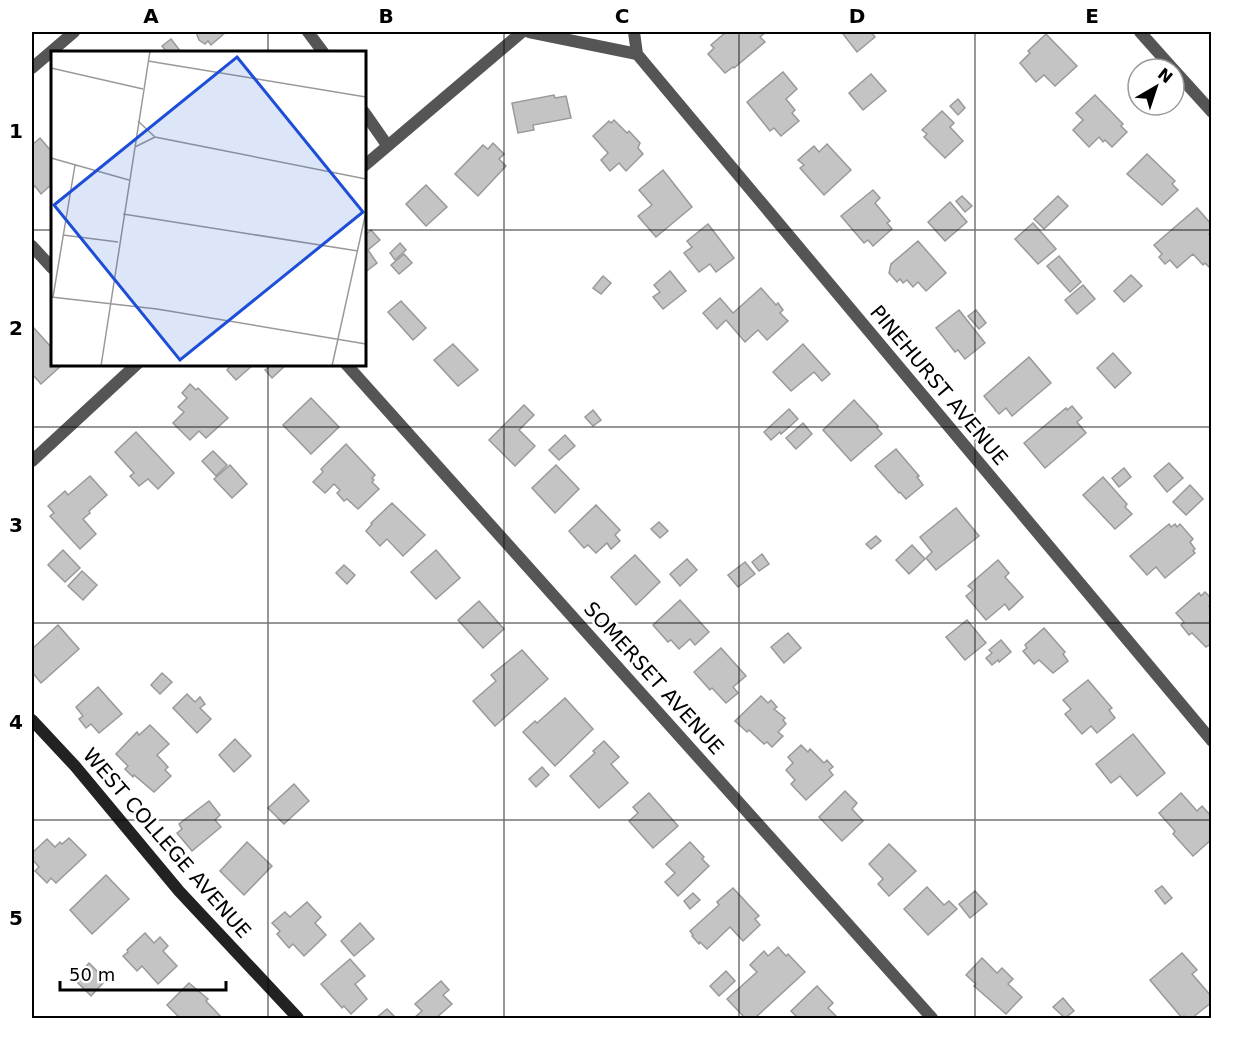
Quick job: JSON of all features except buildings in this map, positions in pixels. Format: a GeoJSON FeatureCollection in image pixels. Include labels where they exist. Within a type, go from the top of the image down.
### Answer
{"type":"FeatureCollection","features":[{"type":"Feature","properties":{"kind":"street"},"geometry":{"type":"LineString","coordinates":[[52,51],[74,32]]}},
{"type":"Feature","properties":{"kind":"street"},"geometry":{"type":"LineString","coordinates":[[308,32],[322,51]]}},
{"type":"Feature","properties":{"kind":"street"},"geometry":{"type":"LineString","coordinates":[[366,164],[522,32]]}},
{"type":"Feature","properties":{"kind":"street"},"geometry":{"type":"LineString","coordinates":[[529,32],[637,54],[634,32]]}},
{"type":"Feature","properties":{"kind":"street"},"geometry":{"type":"LineString","coordinates":[[1140,32],[1162,57]]}},
{"type":"Feature","properties":{"kind":"street"},"geometry":{"type":"LineString","coordinates":[[32,68],[51,52]]}},
{"type":"Feature","properties":{"kind":"street","name":"PINEHURST AVENUE"},"geometry":{"type":"LineString","coordinates":[[637,54],[1212,741]]}},
{"type":"Feature","properties":{"kind":"street"},"geometry":{"type":"LineString","coordinates":[[1186,83],[1212,112]]}},
{"type":"Feature","properties":{"kind":"street"},"geometry":{"type":"LineString","coordinates":[[366,115],[387,145]]}},
{"type":"Feature","properties":{"kind":"street"},"geometry":{"type":"LineString","coordinates":[[32,246],[51,267]]}},
{"type":"Feature","properties":{"kind":"street"},"geometry":{"type":"LineString","coordinates":[[32,461],[136,366]]}},
{"type":"Feature","properties":{"kind":"street","name":"SOMERSET AVENUE"},"geometry":{"type":"LineString","coordinates":[[348,366],[932,1018]]}},
{"type":"Feature","properties":{"kind":"street","name":"WEST COLLEGE AVENUE"},"geometry":{"type":"LineString","coordinates":[[32,720],[75,766],[179,891],[298,1018]]}}]}
